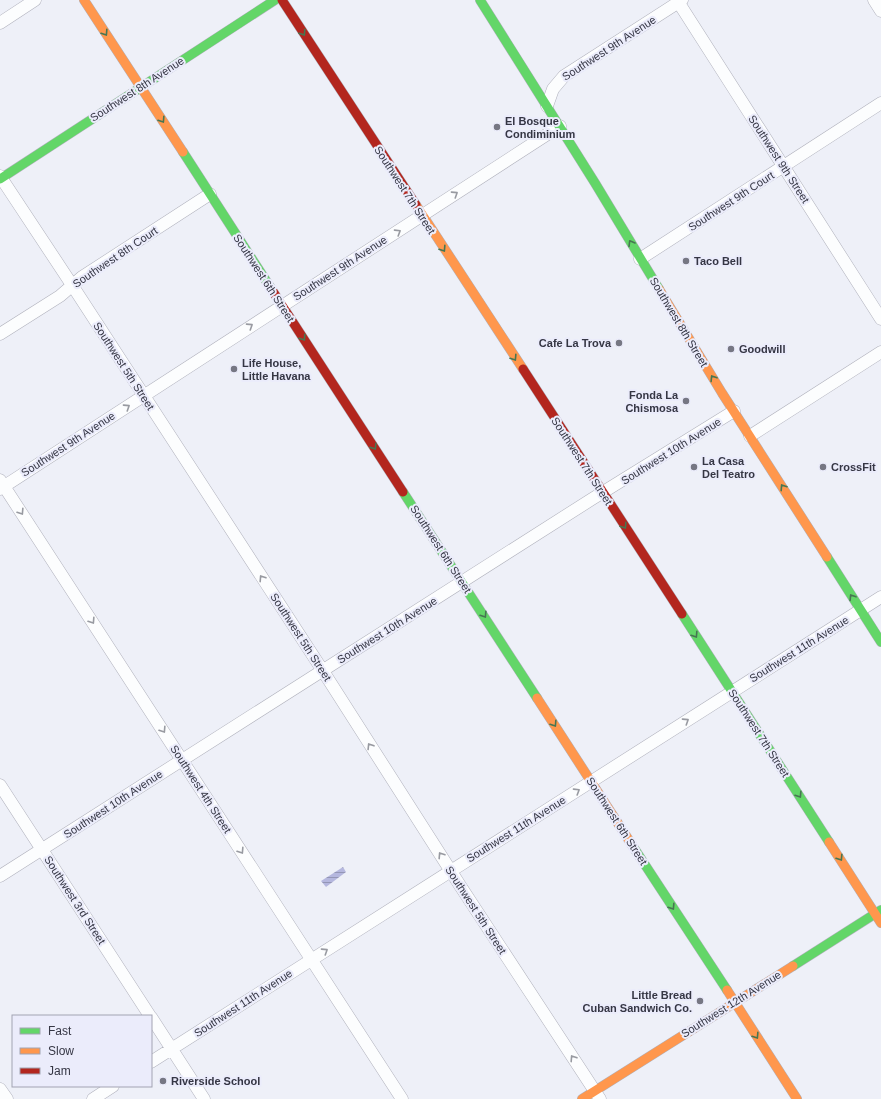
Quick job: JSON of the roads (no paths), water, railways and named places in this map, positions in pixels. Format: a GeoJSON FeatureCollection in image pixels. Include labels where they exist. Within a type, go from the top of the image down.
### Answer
{"type":"FeatureCollection","features":[{"type":"Feature","properties":{"kind":"main road","name":"Southwest 6th Street"},"geometry":{"type":"LineString","coordinates":[[84,0],[797,1099]]}},
{"type":"Feature","properties":{"kind":"main road","name":"Southwest 8th Avenue"},"geometry":{"type":"LineString","coordinates":[[0,178],[275,0]]}},
{"type":"Feature","properties":{"kind":"main road","name":"Southwest 7th Street"},"geometry":{"type":"LineString","coordinates":[[282,0],[732,692],[878,912],[881,923]]}},
{"type":"Feature","properties":{"kind":"main road","name":"Southwest 8th Street"},"geometry":{"type":"LineString","coordinates":[[480,0],[560,126],[734,411],[881,642]]}},
{"type":"Feature","properties":{"kind":"main road","name":"Southwest 12th Avenue"},"geometry":{"type":"LineString","coordinates":[[582,1099],[597,1095],[735,1003],[878,912]]}},
{"type":"Feature","properties":{"kind":"street"},"geometry":{"type":"LineString","coordinates":[[0,23],[35,0]]}},
{"type":"Feature","properties":{"kind":"street"},"geometry":{"type":"LineString","coordinates":[[874,0],[881,11]]}},
{"type":"Feature","properties":{"kind":"street","name":"Southwest 9th Avenue"},"geometry":{"type":"LineString","coordinates":[[547,106],[553,89],[564,76],[679,1]]}},
{"type":"Feature","properties":{"kind":"street","name":"Southwest 9th Street"},"geometry":{"type":"LineString","coordinates":[[679,1],[881,319]]}},
{"type":"Feature","properties":{"kind":"street","name":"Southwest 9th Court"},"geometry":{"type":"LineString","coordinates":[[640,259],[881,103]]}},
{"type":"Feature","properties":{"kind":"street","name":"Southwest 9th Avenue"},"geometry":{"type":"LineString","coordinates":[[1,485],[143,396],[560,126]]}},
{"type":"Feature","properties":{"kind":"street","name":"Southwest 5th Street"},"geometry":{"type":"LineString","coordinates":[[0,178],[323,671],[597,1095]]}},
{"type":"Feature","properties":{"kind":"street","name":"Southwest 8th Court"},"geometry":{"type":"LineString","coordinates":[[0,334],[60,296],[82,277],[210,194]]}},
{"type":"Feature","properties":{"kind":"street"},"geometry":{"type":"LineString","coordinates":[[750,436],[881,352]]}},
{"type":"Feature","properties":{"kind":"street","name":"Southwest 10th Avenue"},"geometry":{"type":"LineString","coordinates":[[0,876],[734,411]]}},
{"type":"Feature","properties":{"kind":"street","name":"Southwest 4th Street"},"geometry":{"type":"LineString","coordinates":[[1,485],[402,1099]]}},
{"type":"Feature","properties":{"kind":"street","name":"Southwest 11th Avenue"},"geometry":{"type":"LineString","coordinates":[[152,1061],[881,597]]}},
{"type":"Feature","properties":{"kind":"street","name":"Southwest 3rd Street"},"geometry":{"type":"LineString","coordinates":[[0,785],[150,1015]]}},
{"type":"Feature","properties":{"kind":"street","name":"Southwest 3rd Street"},"geometry":{"type":"LineString","coordinates":[[152,1019],[204,1099]]}},
{"type":"Feature","properties":{"kind":"street"},"geometry":{"type":"LineString","coordinates":[[93,1099],[111,1087]]}},
{"type":"Feature","properties":{"kind":"street"},"geometry":{"type":"LineString","coordinates":[[0,1089],[7,1099]]}},
{"type":"Feature","properties":{"kind":"water"},"geometry":{"type":"Polygon","coordinates":[[[343,867],[346,872],[326,887],[321,881],[343,867]]]}},
{"type":"Feature","properties":{"kind":"place","name":"El Bosque Condiminium"},"geometry":{"type":"Point","coordinates":[497,127]}},
{"type":"Feature","properties":{"kind":"place","name":"Taco Bell"},"geometry":{"type":"Point","coordinates":[686,261]}},
{"type":"Feature","properties":{"kind":"place","name":"Cafe La Trova"},"geometry":{"type":"Point","coordinates":[619,343]}},
{"type":"Feature","properties":{"kind":"place","name":"Goodwill"},"geometry":{"type":"Point","coordinates":[731,349]}},
{"type":"Feature","properties":{"kind":"place","name":"Life House, Little Havana"},"geometry":{"type":"Point","coordinates":[234,369]}},
{"type":"Feature","properties":{"kind":"place","name":"Fonda La Chismosa"},"geometry":{"type":"Point","coordinates":[686,401]}},
{"type":"Feature","properties":{"kind":"place","name":"La Casa Del Teatro"},"geometry":{"type":"Point","coordinates":[694,467]}},
{"type":"Feature","properties":{"kind":"place","name":"CrossFit"},"geometry":{"type":"Point","coordinates":[823,467]}},
{"type":"Feature","properties":{"kind":"place","name":"Little Bread Cuban Sandwich Co."},"geometry":{"type":"Point","coordinates":[700,1001]}},
{"type":"Feature","properties":{"kind":"place","name":"Riverside School"},"geometry":{"type":"Point","coordinates":[163,1081]}}]}
